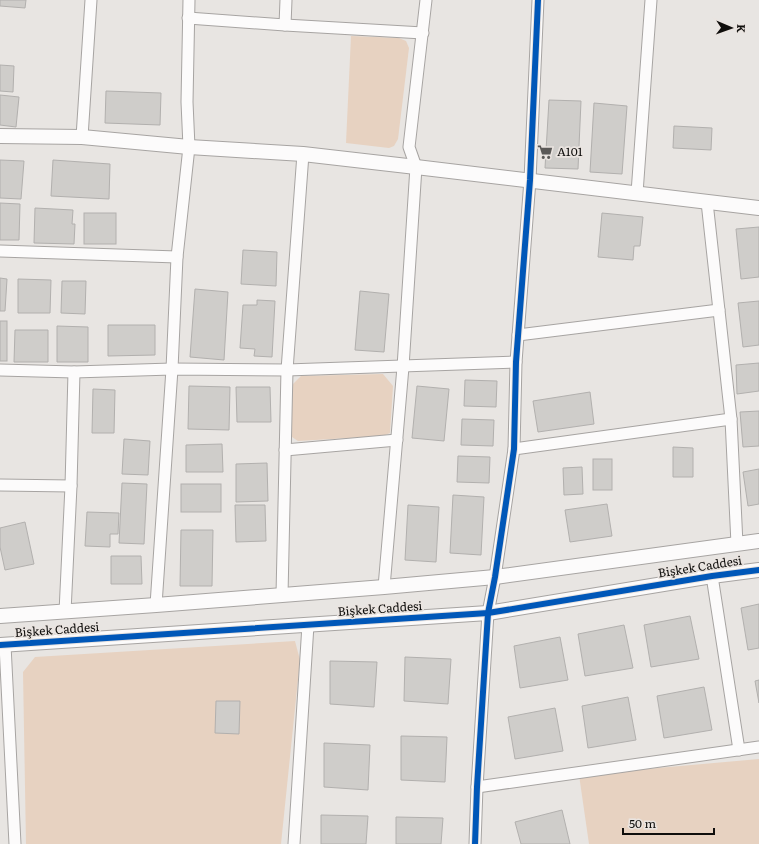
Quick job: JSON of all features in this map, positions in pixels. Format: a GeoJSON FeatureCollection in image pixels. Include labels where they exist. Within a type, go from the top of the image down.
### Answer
{"type":"FeatureCollection","features":[{"type":"Feature","properties":{"kind":"street"},"geometry":{"type":"LineString","coordinates":[[82,137],[91,0]]}},
{"type":"Feature","properties":{"kind":"street"},"geometry":{"type":"LineString","coordinates":[[156,605],[172,369],[177,257],[189,147],[187,102],[188,18],[190,0]]}},
{"type":"Feature","properties":{"kind":"street"},"geometry":{"type":"LineString","coordinates":[[285,25],[286,0]]}},
{"type":"Feature","properties":{"kind":"street"},"geometry":{"type":"LineString","coordinates":[[384,587],[397,440],[416,167],[409,148],[426,0]]}},
{"type":"Feature","properties":{"kind":"street"},"geometry":{"type":"LineString","coordinates":[[475,844],[477,787],[488,613],[495,577],[514,449],[516,362],[530,180],[538,0]]}},
{"type":"Feature","properties":{"kind":"street"},"geometry":{"type":"LineString","coordinates":[[637,193],[651,0]]}},
{"type":"Feature","properties":{"kind":"street"},"geometry":{"type":"LineString","coordinates":[[188,18],[423,33]]}},
{"type":"Feature","properties":{"kind":"street"},"geometry":{"type":"LineString","coordinates":[[0,136],[82,137],[189,147],[303,154],[759,208]]}},
{"type":"Feature","properties":{"kind":"street"},"geometry":{"type":"LineString","coordinates":[[282,595],[287,370],[303,154]]}},
{"type":"Feature","properties":{"kind":"street"},"geometry":{"type":"LineString","coordinates":[[707,202],[731,419],[737,544]]}},
{"type":"Feature","properties":{"kind":"street"},"geometry":{"type":"LineString","coordinates":[[0,251],[177,257]]}},
{"type":"Feature","properties":{"kind":"street"},"geometry":{"type":"LineString","coordinates":[[518,335],[719,310]]}},
{"type":"Feature","properties":{"kind":"street"},"geometry":{"type":"LineString","coordinates":[[0,370],[74,372],[172,369],[287,370],[516,362]]}},
{"type":"Feature","properties":{"kind":"street"},"geometry":{"type":"LineString","coordinates":[[66,612],[74,372]]}},
{"type":"Feature","properties":{"kind":"street"},"geometry":{"type":"LineString","coordinates":[[514,449],[731,419]]}},
{"type":"Feature","properties":{"kind":"street"},"geometry":{"type":"LineString","coordinates":[[285,450],[397,440]]}},
{"type":"Feature","properties":{"kind":"street"},"geometry":{"type":"LineString","coordinates":[[0,485],[71,486]]}},
{"type":"Feature","properties":{"kind":"street","name":"Bişkek Caddesi"},"geometry":{"type":"LineString","coordinates":[[0,616],[156,605],[495,577],[759,541]]}},
{"type":"Feature","properties":{"kind":"street","name":"Bişkek Caddesi"},"geometry":{"type":"LineString","coordinates":[[3,645],[488,613],[712,576],[759,570]]}},
{"type":"Feature","properties":{"kind":"street"},"geometry":{"type":"LineString","coordinates":[[712,576],[739,750]]}},
{"type":"Feature","properties":{"kind":"street"},"geometry":{"type":"LineString","coordinates":[[294,844],[308,625]]}},
{"type":"Feature","properties":{"kind":"street"},"geometry":{"type":"LineString","coordinates":[[3,645],[15,844]]}},
{"type":"Feature","properties":{"kind":"street"},"geometry":{"type":"LineString","coordinates":[[477,787],[759,747]]}},
{"type":"Feature","properties":{"kind":"shaded area"},"geometry":{"type":"Polygon","coordinates":[[[351,36],[399,38],[406,41],[409,48],[398,139],[394,146],[389,148],[346,143],[351,36]]]}},
{"type":"Feature","properties":{"kind":"shaded area"},"geometry":{"type":"Polygon","coordinates":[[[383,374],[393,386],[390,433],[383,436],[298,441],[292,437],[291,386],[301,376],[383,374]]]}},
{"type":"Feature","properties":{"kind":"shaded area"},"geometry":{"type":"Polygon","coordinates":[[[295,641],[300,660],[281,844],[26,844],[23,672],[35,657],[295,641]]]}},
{"type":"Feature","properties":{"kind":"shaded area"},"geometry":{"type":"Polygon","coordinates":[[[759,759],[759,844],[589,844],[579,775],[759,759]]]}},
{"type":"Feature","properties":{"kind":"building"},"geometry":{"type":"Polygon","coordinates":[[[0,0],[26,0],[25,8],[0,6],[0,0]]]}},
{"type":"Feature","properties":{"kind":"building"},"geometry":{"type":"Polygon","coordinates":[[[0,65],[14,66],[13,92],[0,91],[0,65]]]}},
{"type":"Feature","properties":{"kind":"building"},"geometry":{"type":"Polygon","coordinates":[[[106,91],[161,93],[160,125],[105,123],[106,91]]]}},
{"type":"Feature","properties":{"kind":"building"},"geometry":{"type":"Polygon","coordinates":[[[0,95],[19,97],[16,127],[0,125],[0,95]]]}},
{"type":"Feature","properties":{"kind":"building"},"geometry":{"type":"Polygon","coordinates":[[[549,100],[581,101],[578,169],[545,168],[549,100]]]}},
{"type":"Feature","properties":{"kind":"building"},"geometry":{"type":"Polygon","coordinates":[[[594,103],[627,106],[622,174],[590,172],[594,103]]]}},
{"type":"Feature","properties":{"kind":"building"},"geometry":{"type":"Polygon","coordinates":[[[674,126],[712,128],[711,150],[673,148],[674,126]]]}},
{"type":"Feature","properties":{"kind":"building"},"geometry":{"type":"Polygon","coordinates":[[[0,160],[24,161],[21,199],[0,198],[0,160]]]}},
{"type":"Feature","properties":{"kind":"building"},"geometry":{"type":"Polygon","coordinates":[[[53,160],[110,164],[109,199],[51,196],[53,160]]]}},
{"type":"Feature","properties":{"kind":"building"},"geometry":{"type":"Polygon","coordinates":[[[0,203],[20,204],[19,240],[0,240],[0,203]]]}},
{"type":"Feature","properties":{"kind":"building"},"geometry":{"type":"Polygon","coordinates":[[[35,208],[73,210],[72,224],[75,224],[74,244],[34,243],[35,208]]]}},
{"type":"Feature","properties":{"kind":"building"},"geometry":{"type":"Polygon","coordinates":[[[84,213],[116,213],[116,244],[84,244],[84,213]]]}},
{"type":"Feature","properties":{"kind":"building"},"geometry":{"type":"Polygon","coordinates":[[[602,213],[643,217],[640,246],[634,246],[633,260],[598,257],[602,213]]]}},
{"type":"Feature","properties":{"kind":"building"},"geometry":{"type":"Polygon","coordinates":[[[759,227],[759,277],[741,279],[736,229],[759,227]]]}},
{"type":"Feature","properties":{"kind":"building"},"geometry":{"type":"Polygon","coordinates":[[[243,250],[277,252],[276,286],[241,284],[243,250]]]}},
{"type":"Feature","properties":{"kind":"building"},"geometry":{"type":"Polygon","coordinates":[[[0,278],[7,279],[5,311],[0,311],[0,278]]]}},
{"type":"Feature","properties":{"kind":"building"},"geometry":{"type":"Polygon","coordinates":[[[18,279],[51,280],[50,313],[18,313],[18,279]]]}},
{"type":"Feature","properties":{"kind":"building"},"geometry":{"type":"Polygon","coordinates":[[[62,281],[86,281],[85,314],[61,313],[62,281]]]}},
{"type":"Feature","properties":{"kind":"building"},"geometry":{"type":"Polygon","coordinates":[[[195,289],[228,292],[224,360],[190,357],[195,289]]]}},
{"type":"Feature","properties":{"kind":"building"},"geometry":{"type":"Polygon","coordinates":[[[360,291],[389,294],[384,352],[355,350],[360,291]]]}},
{"type":"Feature","properties":{"kind":"building"},"geometry":{"type":"Polygon","coordinates":[[[257,300],[275,301],[272,357],[254,356],[255,349],[240,348],[243,305],[257,305],[257,300]]]}},
{"type":"Feature","properties":{"kind":"building"},"geometry":{"type":"Polygon","coordinates":[[[759,301],[759,345],[743,347],[738,303],[759,301]]]}},
{"type":"Feature","properties":{"kind":"building"},"geometry":{"type":"Polygon","coordinates":[[[0,321],[7,321],[7,361],[0,361],[0,321]]]}},
{"type":"Feature","properties":{"kind":"building"},"geometry":{"type":"Polygon","coordinates":[[[108,325],[155,325],[155,355],[108,356],[108,325]]]}},
{"type":"Feature","properties":{"kind":"building"},"geometry":{"type":"Polygon","coordinates":[[[57,326],[88,327],[88,362],[57,362],[57,326]]]}},
{"type":"Feature","properties":{"kind":"building"},"geometry":{"type":"Polygon","coordinates":[[[15,330],[48,330],[48,362],[14,362],[15,330]]]}},
{"type":"Feature","properties":{"kind":"building"},"geometry":{"type":"Polygon","coordinates":[[[759,363],[759,391],[737,394],[736,365],[759,363]]]}},
{"type":"Feature","properties":{"kind":"building"},"geometry":{"type":"Polygon","coordinates":[[[465,380],[497,381],[496,407],[464,406],[465,380]]]}},
{"type":"Feature","properties":{"kind":"building"},"geometry":{"type":"Polygon","coordinates":[[[189,386],[230,387],[229,430],[188,429],[189,386]]]}},
{"type":"Feature","properties":{"kind":"building"},"geometry":{"type":"Polygon","coordinates":[[[417,386],[449,389],[444,441],[412,438],[417,386]]]}},
{"type":"Feature","properties":{"kind":"building"},"geometry":{"type":"Polygon","coordinates":[[[236,387],[270,387],[271,422],[237,422],[236,387]]]}},
{"type":"Feature","properties":{"kind":"building"},"geometry":{"type":"Polygon","coordinates":[[[93,389],[115,390],[114,433],[92,433],[93,389]]]}},
{"type":"Feature","properties":{"kind":"building"},"geometry":{"type":"Polygon","coordinates":[[[590,392],[594,424],[538,432],[533,401],[590,392]]]}},
{"type":"Feature","properties":{"kind":"building"},"geometry":{"type":"Polygon","coordinates":[[[759,411],[759,446],[743,447],[740,412],[759,411]]]}},
{"type":"Feature","properties":{"kind":"building"},"geometry":{"type":"Polygon","coordinates":[[[462,419],[494,420],[493,446],[461,445],[462,419]]]}},
{"type":"Feature","properties":{"kind":"building"},"geometry":{"type":"Polygon","coordinates":[[[124,439],[150,441],[148,475],[122,474],[124,439]]]}},
{"type":"Feature","properties":{"kind":"building"},"geometry":{"type":"Polygon","coordinates":[[[222,444],[223,472],[186,472],[186,445],[222,444]]]}},
{"type":"Feature","properties":{"kind":"building"},"geometry":{"type":"Polygon","coordinates":[[[673,447],[693,448],[693,477],[673,477],[673,447]]]}},
{"type":"Feature","properties":{"kind":"building"},"geometry":{"type":"Polygon","coordinates":[[[458,456],[490,457],[489,483],[457,482],[458,456]]]}},
{"type":"Feature","properties":{"kind":"building"},"geometry":{"type":"Polygon","coordinates":[[[593,459],[612,459],[612,490],[593,490],[593,459]]]}},
{"type":"Feature","properties":{"kind":"building"},"geometry":{"type":"Polygon","coordinates":[[[267,463],[268,501],[236,502],[236,464],[267,463]]]}},
{"type":"Feature","properties":{"kind":"building"},"geometry":{"type":"Polygon","coordinates":[[[582,467],[583,494],[564,495],[563,468],[582,467]]]}},
{"type":"Feature","properties":{"kind":"building"},"geometry":{"type":"Polygon","coordinates":[[[759,469],[759,504],[748,506],[743,472],[759,469]]]}},
{"type":"Feature","properties":{"kind":"building"},"geometry":{"type":"Polygon","coordinates":[[[122,483],[147,484],[144,544],[119,543],[122,483]]]}},
{"type":"Feature","properties":{"kind":"building"},"geometry":{"type":"Polygon","coordinates":[[[181,484],[221,484],[221,512],[181,512],[181,484]]]}},
{"type":"Feature","properties":{"kind":"building"},"geometry":{"type":"Polygon","coordinates":[[[453,495],[484,497],[481,555],[450,553],[453,495]]]}},
{"type":"Feature","properties":{"kind":"building"},"geometry":{"type":"Polygon","coordinates":[[[607,504],[612,536],[570,542],[565,510],[607,504]]]}},
{"type":"Feature","properties":{"kind":"building"},"geometry":{"type":"Polygon","coordinates":[[[235,505],[265,505],[266,541],[236,542],[235,505]]]}},
{"type":"Feature","properties":{"kind":"building"},"geometry":{"type":"Polygon","coordinates":[[[408,505],[439,507],[436,562],[405,560],[408,505]]]}},
{"type":"Feature","properties":{"kind":"building"},"geometry":{"type":"Polygon","coordinates":[[[87,512],[119,513],[118,534],[110,534],[110,547],[85,546],[87,512]]]}},
{"type":"Feature","properties":{"kind":"building"},"geometry":{"type":"Polygon","coordinates":[[[25,522],[34,564],[5,570],[0,547],[0,528],[25,522]]]}},
{"type":"Feature","properties":{"kind":"building"},"geometry":{"type":"Polygon","coordinates":[[[181,530],[213,530],[212,586],[180,586],[181,530]]]}},
{"type":"Feature","properties":{"kind":"building"},"geometry":{"type":"Polygon","coordinates":[[[111,556],[141,556],[142,584],[111,584],[111,556]]]}},
{"type":"Feature","properties":{"kind":"building"},"geometry":{"type":"Polygon","coordinates":[[[759,604],[759,648],[748,650],[741,608],[759,604]]]}},
{"type":"Feature","properties":{"kind":"building"},"geometry":{"type":"Polygon","coordinates":[[[690,616],[699,659],[651,667],[644,625],[690,616]]]}},
{"type":"Feature","properties":{"kind":"building"},"geometry":{"type":"Polygon","coordinates":[[[624,625],[633,668],[585,676],[578,634],[624,625]]]}},
{"type":"Feature","properties":{"kind":"building"},"geometry":{"type":"Polygon","coordinates":[[[560,637],[568,680],[520,688],[514,646],[560,637]]]}},
{"type":"Feature","properties":{"kind":"building"},"geometry":{"type":"Polygon","coordinates":[[[405,657],[451,659],[448,704],[404,701],[405,657]]]}},
{"type":"Feature","properties":{"kind":"building"},"geometry":{"type":"Polygon","coordinates":[[[330,661],[377,662],[374,707],[330,704],[330,661]]]}},
{"type":"Feature","properties":{"kind":"building"},"geometry":{"type":"Polygon","coordinates":[[[759,680],[759,703],[755,681],[759,680]]]}},
{"type":"Feature","properties":{"kind":"building"},"geometry":{"type":"Polygon","coordinates":[[[704,687],[712,730],[664,738],[657,696],[704,687]]]}},
{"type":"Feature","properties":{"kind":"building"},"geometry":{"type":"Polygon","coordinates":[[[628,697],[636,740],[588,748],[582,706],[628,697]]]}},
{"type":"Feature","properties":{"kind":"building"},"geometry":{"type":"Polygon","coordinates":[[[216,701],[240,701],[239,734],[215,733],[216,701]]]}},
{"type":"Feature","properties":{"kind":"building"},"geometry":{"type":"Polygon","coordinates":[[[555,708],[563,751],[515,759],[508,717],[555,708]]]}},
{"type":"Feature","properties":{"kind":"building"},"geometry":{"type":"Polygon","coordinates":[[[401,736],[447,737],[445,782],[401,780],[401,736]]]}},
{"type":"Feature","properties":{"kind":"building"},"geometry":{"type":"Polygon","coordinates":[[[324,743],[370,745],[368,790],[324,787],[324,743]]]}},
{"type":"Feature","properties":{"kind":"building"},"geometry":{"type":"Polygon","coordinates":[[[562,810],[570,844],[521,844],[515,822],[562,810]]]}},
{"type":"Feature","properties":{"kind":"building"},"geometry":{"type":"Polygon","coordinates":[[[321,815],[368,816],[366,844],[321,844],[321,815]]]}},
{"type":"Feature","properties":{"kind":"building"},"geometry":{"type":"Polygon","coordinates":[[[396,817],[443,818],[441,844],[396,844],[396,817]]]}},
{"type":"Feature","properties":{"kind":"cycle path"},"geometry":{"type":"LineString","coordinates":[[475,844],[477,787],[488,613],[495,577],[514,449],[516,362],[530,180],[538,0]]}},
{"type":"Feature","properties":{"kind":"cycle path"},"geometry":{"type":"LineString","coordinates":[[0,645],[488,613],[712,576],[759,570]]}},
{"type":"Feature","properties":{"kind":"place","name":"A101"},"geometry":{"type":"Point","coordinates":[545,152]}}]}
